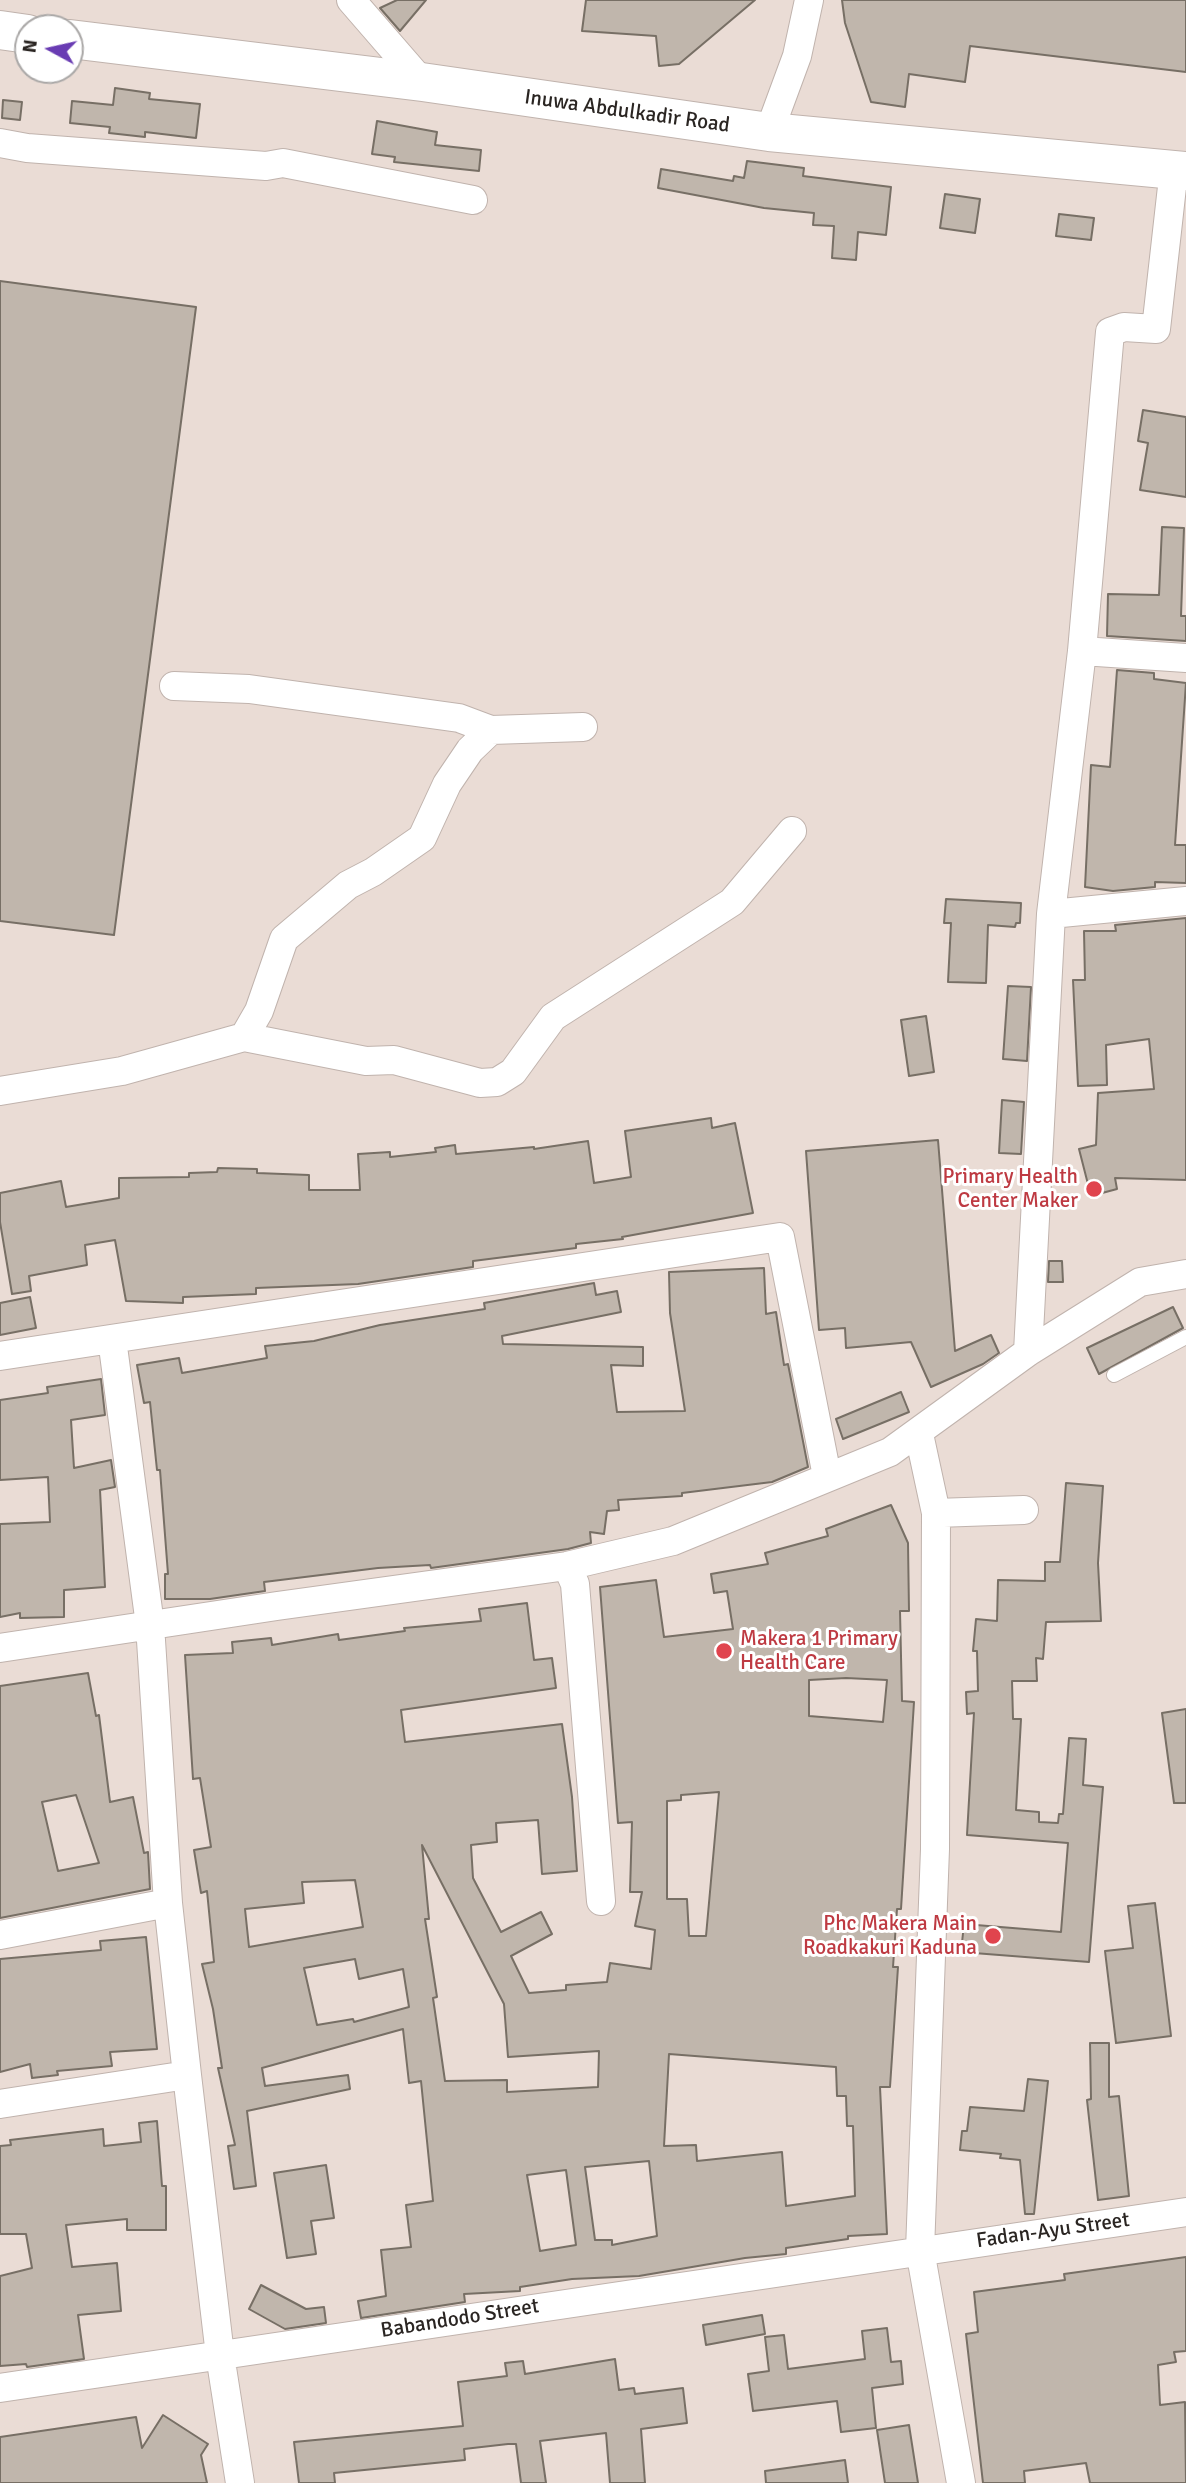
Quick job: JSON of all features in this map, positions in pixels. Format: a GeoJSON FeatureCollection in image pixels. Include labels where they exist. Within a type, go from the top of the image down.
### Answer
{"type":"FeatureCollection","features":[{"type":"Feature","properties":{"kind":"main road","name":"Inuwa Abdulkadir Road"},"geometry":{"type":"LineString","coordinates":[[84,41],[422,82],[769,132],[1180,170]]}},
{"type":"Feature","properties":{"kind":"street"},"geometry":{"type":"LineString","coordinates":[[351,0],[422,82]]}},
{"type":"Feature","properties":{"kind":"street"},"geometry":{"type":"LineString","coordinates":[[769,132],[797,56],[809,0]]}},
{"type":"Feature","properties":{"kind":"street"},"geometry":{"type":"LineString","coordinates":[[0,143],[27,148],[266,166],[283,163],[473,200]]}},
{"type":"Feature","properties":{"kind":"street"},"geometry":{"type":"LineString","coordinates":[[1028,1352],[1051,914],[1082,651],[1110,332],[1124,327],[1156,329],[1180,170]]}},
{"type":"Feature","properties":{"kind":"street"},"geometry":{"type":"LineString","coordinates":[[1082,651],[1186,658]]}},
{"type":"Feature","properties":{"kind":"street"},"geometry":{"type":"LineString","coordinates":[[174,686],[275,693],[459,718],[491,730],[583,727]]}},
{"type":"Feature","properties":{"kind":"street"},"geometry":{"type":"LineString","coordinates":[[244,1037],[259,1011],[284,939],[348,885],[422,838],[447,784],[470,750],[491,730]]}},
{"type":"Feature","properties":{"kind":"street"},"geometry":{"type":"LineString","coordinates":[[0,1091],[122,1071],[244,1037],[366,1061],[394,1060],[480,1083],[498,1082],[513,1072],[553,1017],[732,902],[792,831]]}},
{"type":"Feature","properties":{"kind":"street"},"geometry":{"type":"LineString","coordinates":[[1051,914],[1186,901]]}},
{"type":"Feature","properties":{"kind":"street"},"geometry":{"type":"LineString","coordinates":[[0,1356],[780,1237],[827,1476]]}},
{"type":"Feature","properties":{"kind":"street"},"geometry":{"type":"LineString","coordinates":[[0,1648],[567,1566],[673,1541],[890,1452],[919,1434],[1028,1352],[1140,1282],[1186,1274]]}},
{"type":"Feature","properties":{"kind":"street"},"geometry":{"type":"LineString","coordinates":[[112,1339],[150,1625],[168,1902],[187,2075],[220,2356],[240,2483]]}},
{"type":"Feature","properties":{"kind":"street"},"geometry":{"type":"LineString","coordinates":[[919,1434],[936,1513],[935,1849],[920,2250],[961,2483]]}},
{"type":"Feature","properties":{"kind":"street"},"geometry":{"type":"LineString","coordinates":[[936,1513],[1024,1510]]}},
{"type":"Feature","properties":{"kind":"street"},"geometry":{"type":"LineString","coordinates":[[567,1566],[575,1584],[601,1901]]}},
{"type":"Feature","properties":{"kind":"street"},"geometry":{"type":"LineString","coordinates":[[0,1935],[168,1902]]}},
{"type":"Feature","properties":{"kind":"street"},"geometry":{"type":"LineString","coordinates":[[0,2104],[187,2075]]}},
{"type":"Feature","properties":{"kind":"street","name":"Fadan-Ayu Street"},"geometry":{"type":"LineString","coordinates":[[920,2250],[1186,2212]]}},
{"type":"Feature","properties":{"kind":"street","name":"Babandodo Street"},"geometry":{"type":"LineString","coordinates":[[0,2388],[920,2250]]}},
{"type":"Feature","properties":{"kind":"lane"},"geometry":{"type":"LineString","coordinates":[[1114,1375],[1186,1337]]}},
{"type":"Feature","properties":{"kind":"building"},"geometry":{"type":"Polygon","coordinates":[[[397,0],[426,0],[400,31],[380,8],[397,0]]]}},
{"type":"Feature","properties":{"kind":"building"},"geometry":{"type":"Polygon","coordinates":[[[586,0],[755,0],[679,64],[659,66],[656,36],[582,31],[586,0]]]}},
{"type":"Feature","properties":{"kind":"building"},"geometry":{"type":"Polygon","coordinates":[[[842,0],[1186,0],[1186,72],[970,46],[965,82],[909,74],[905,107],[871,102],[845,23],[842,0]]]}},
{"type":"Feature","properties":{"kind":"building"},"geometry":{"type":"Polygon","coordinates":[[[115,88],[150,93],[149,99],[200,104],[196,138],[145,132],[145,137],[109,133],[110,127],[70,123],[72,101],[113,105],[115,88]]]}},
{"type":"Feature","properties":{"kind":"building"},"geometry":{"type":"Polygon","coordinates":[[[3,100],[22,102],[20,120],[2,118],[3,100]]]}},
{"type":"Feature","properties":{"kind":"building"},"geometry":{"type":"Polygon","coordinates":[[[377,121],[437,132],[435,145],[481,150],[479,171],[394,162],[395,157],[372,154],[377,121]]]}},
{"type":"Feature","properties":{"kind":"building"},"geometry":{"type":"Polygon","coordinates":[[[747,161],[804,168],[803,176],[891,187],[886,235],[858,232],[856,260],[832,258],[834,226],[813,225],[814,213],[764,208],[658,188],[661,169],[733,181],[734,176],[744,178],[747,161]]]}},
{"type":"Feature","properties":{"kind":"building"},"geometry":{"type":"Polygon","coordinates":[[[945,194],[980,199],[975,233],[940,228],[945,194]]]}},
{"type":"Feature","properties":{"kind":"building"},"geometry":{"type":"Polygon","coordinates":[[[1059,214],[1094,218],[1091,240],[1056,236],[1059,214]]]}},
{"type":"Feature","properties":{"kind":"building"},"geometry":{"type":"Polygon","coordinates":[[[0,281],[196,307],[114,935],[0,921],[0,281]]]}},
{"type":"Feature","properties":{"kind":"building"},"geometry":{"type":"Polygon","coordinates":[[[1143,410],[1186,417],[1186,497],[1140,490],[1148,443],[1138,441],[1143,410]]]}},
{"type":"Feature","properties":{"kind":"building"},"geometry":{"type":"Polygon","coordinates":[[[1162,527],[1184,528],[1181,616],[1186,616],[1186,641],[1107,636],[1108,594],[1159,595],[1162,527]]]}},
{"type":"Feature","properties":{"kind":"building"},"geometry":{"type":"Polygon","coordinates":[[[1117,670],[1154,673],[1154,679],[1186,683],[1175,845],[1186,845],[1186,883],[1155,882],[1155,887],[1113,891],[1085,887],[1091,765],[1110,767],[1117,670]]]}},
{"type":"Feature","properties":{"kind":"building"},"geometry":{"type":"Polygon","coordinates":[[[946,899],[1021,903],[1020,923],[1016,923],[1015,927],[988,925],[986,983],[948,982],[951,923],[944,923],[946,899]]]}},
{"type":"Feature","properties":{"kind":"building"},"geometry":{"type":"Polygon","coordinates":[[[1186,918],[1186,1180],[1115,1178],[1117,1189],[1091,1196],[1079,1149],[1096,1145],[1098,1093],[1154,1089],[1149,1039],[1106,1045],[1107,1085],[1078,1086],[1073,980],[1085,980],[1084,931],[1116,931],[1115,925],[1186,918]]]}},
{"type":"Feature","properties":{"kind":"building"},"geometry":{"type":"Polygon","coordinates":[[[1008,986],[1031,987],[1027,1061],[1003,1059],[1008,986]]]}},
{"type":"Feature","properties":{"kind":"building"},"geometry":{"type":"Polygon","coordinates":[[[926,1016],[934,1072],[909,1076],[901,1020],[926,1016]]]}},
{"type":"Feature","properties":{"kind":"building"},"geometry":{"type":"Polygon","coordinates":[[[1002,1100],[1024,1102],[1021,1154],[999,1153],[1002,1100]]]}},
{"type":"Feature","properties":{"kind":"building"},"geometry":{"type":"Polygon","coordinates":[[[711,1118],[712,1128],[735,1123],[753,1213],[622,1237],[623,1239],[576,1244],[576,1248],[473,1261],[473,1267],[358,1284],[256,1288],[256,1294],[183,1297],[183,1303],[126,1301],[115,1240],[85,1245],[87,1265],[29,1276],[31,1291],[12,1294],[0,1222],[0,1193],[61,1181],[66,1207],[119,1198],[119,1178],[189,1177],[189,1173],[217,1172],[218,1168],[309,1175],[309,1190],[360,1190],[358,1154],[390,1152],[390,1157],[436,1152],[435,1148],[455,1145],[456,1154],[534,1149],[588,1141],[594,1183],[631,1177],[625,1131],[711,1118]]]}},
{"type":"Feature","properties":{"kind":"building"},"geometry":{"type":"Polygon","coordinates":[[[938,1140],[955,1351],[991,1335],[999,1353],[983,1364],[931,1387],[911,1342],[846,1348],[845,1328],[819,1330],[806,1151],[938,1140]]]}},
{"type":"Feature","properties":{"kind":"building"},"geometry":{"type":"Polygon","coordinates":[[[1049,1261],[1062,1261],[1063,1282],[1048,1282],[1049,1261]]]}},
{"type":"Feature","properties":{"kind":"building"},"geometry":{"type":"Polygon","coordinates":[[[764,1268],[766,1314],[776,1312],[784,1365],[788,1364],[808,1467],[772,1482],[682,1493],[682,1496],[618,1500],[619,1510],[607,1511],[604,1534],[590,1532],[591,1543],[568,1549],[431,1568],[430,1565],[378,1568],[264,1582],[265,1591],[210,1599],[165,1599],[165,1574],[168,1574],[160,1470],[157,1470],[150,1402],[144,1403],[137,1365],[179,1358],[182,1373],[267,1358],[265,1346],[314,1341],[380,1325],[485,1309],[484,1303],[594,1283],[596,1295],[617,1291],[621,1312],[502,1336],[503,1344],[643,1347],[643,1366],[611,1365],[617,1412],[685,1411],[670,1313],[669,1272],[764,1268]]]}},
{"type":"Feature","properties":{"kind":"building"},"geometry":{"type":"Polygon","coordinates":[[[30,1297],[36,1328],[0,1335],[0,1303],[30,1297]]]}},
{"type":"Feature","properties":{"kind":"building"},"geometry":{"type":"Polygon","coordinates":[[[1173,1307],[1183,1328],[1099,1374],[1087,1348],[1173,1307]]]}},
{"type":"Feature","properties":{"kind":"building"},"geometry":{"type":"Polygon","coordinates":[[[101,1379],[105,1415],[71,1420],[74,1468],[111,1460],[115,1487],[100,1490],[105,1587],[64,1590],[64,1617],[20,1618],[20,1613],[0,1617],[0,1524],[50,1522],[48,1477],[0,1480],[0,1400],[48,1393],[47,1387],[101,1379]]]}},
{"type":"Feature","properties":{"kind":"building"},"geometry":{"type":"Polygon","coordinates":[[[901,1392],[909,1412],[843,1439],[836,1419],[901,1392]]]}},
{"type":"Feature","properties":{"kind":"building"},"geometry":{"type":"Polygon","coordinates":[[[1066,1483],[1103,1486],[1098,1563],[1101,1621],[1046,1622],[1043,1659],[1036,1658],[1037,1681],[1012,1681],[1013,1719],[1021,1719],[1016,1810],[1039,1812],[1039,1822],[1058,1823],[1059,1814],[1063,1814],[1069,1738],[1086,1739],[1083,1785],[1103,1787],[1089,1962],[961,1952],[964,1924],[1061,1932],[1068,1843],[967,1835],[974,1713],[967,1714],[966,1692],[978,1691],[977,1651],[973,1651],[976,1619],[997,1621],[998,1580],[1045,1581],[1045,1562],[1060,1562],[1066,1483]]]}},
{"type":"Feature","properties":{"kind":"building"},"geometry":{"type":"Polygon","coordinates":[[[891,1505],[908,1543],[909,1611],[900,1611],[902,1701],[914,1702],[901,1909],[897,1909],[893,1967],[898,1967],[890,2087],[880,2087],[887,2234],[848,2236],[848,2239],[786,2248],[786,2254],[745,2258],[639,2276],[572,2279],[520,2287],[520,2291],[464,2294],[465,2302],[361,2318],[358,2301],[386,2296],[381,2250],[411,2247],[406,2205],[433,2201],[421,2081],[409,2083],[403,2029],[262,2068],[265,2086],[348,2075],[350,2089],[247,2111],[256,2186],[234,2189],[228,2146],[235,2145],[218,2068],[222,2068],[213,2009],[202,1964],[214,1962],[207,1891],[201,1893],[194,1850],[211,1847],[200,1778],[193,1779],[185,1655],[233,1653],[232,1642],[271,1638],[272,1645],[338,1634],[339,1640],[405,1631],[404,1628],[481,1621],[479,1609],[527,1603],[534,1660],[552,1658],[556,1688],[401,1710],[405,1742],[562,1724],[572,1797],[577,1871],[542,1874],[538,1820],[496,1823],[497,1842],[471,1845],[473,1878],[501,1932],[541,1912],[552,1934],[511,1956],[529,1993],[566,1990],[566,1985],[607,1982],[610,1963],[651,1969],[655,1930],[635,1926],[642,1892],[630,1892],[632,1822],[618,1823],[600,1587],[656,1580],[664,1637],[733,1629],[727,1591],[714,1593],[711,1574],[768,1564],[765,1553],[828,1536],[826,1529],[891,1505]],[[809,1680],[809,1716],[883,1722],[887,1680],[809,1680]],[[719,1792],[681,1795],[681,1800],[667,1801],[667,1899],[687,1899],[689,1936],[706,1936],[719,1792]],[[422,1845],[429,1919],[425,1919],[437,1997],[433,1998],[445,2081],[507,2080],[507,2092],[598,2087],[599,2051],[508,2057],[504,2004],[422,1845]],[[355,1880],[302,1882],[304,1903],[245,1909],[249,1947],[363,1927],[355,1880]],[[355,1959],[304,1968],[317,2025],[353,2019],[354,2022],[409,2007],[403,1969],[359,1979],[355,1959]],[[669,2054],[664,2146],[696,2145],[697,2161],[782,2152],[786,2206],[855,2196],[853,2126],[847,2126],[846,2096],[837,2096],[836,2067],[669,2054]],[[649,2161],[585,2167],[595,2240],[612,2240],[612,2245],[657,2236],[649,2161]],[[566,2170],[527,2175],[540,2251],[576,2245],[566,2170]]]}},
{"type":"Feature","properties":{"kind":"building"},"geometry":{"type":"Polygon","coordinates":[[[88,1673],[96,1716],[99,1715],[110,1802],[133,1797],[144,1853],[148,1852],[150,1889],[0,1918],[0,1686],[88,1673]],[[76,1795],[42,1802],[58,1871],[99,1863],[76,1795]]]}},
{"type":"Feature","properties":{"kind":"building"},"geometry":{"type":"Polygon","coordinates":[[[1186,1709],[1186,1803],[1174,1803],[1162,1713],[1186,1709]]]}},
{"type":"Feature","properties":{"kind":"building"},"geometry":{"type":"Polygon","coordinates":[[[1155,1903],[1171,2036],[1116,2043],[1105,1951],[1133,1948],[1128,1906],[1155,1903]]]}},
{"type":"Feature","properties":{"kind":"building"},"geometry":{"type":"Polygon","coordinates":[[[146,1937],[157,2049],[110,2052],[112,2066],[57,2071],[58,2075],[32,2078],[30,2064],[0,2072],[0,1959],[101,1950],[100,1941],[146,1937]]]}},
{"type":"Feature","properties":{"kind":"building"},"geometry":{"type":"Polygon","coordinates":[[[1090,2043],[1109,2043],[1109,2097],[1119,2096],[1129,2196],[1098,2200],[1087,2100],[1091,2099],[1090,2043]]]}},
{"type":"Feature","properties":{"kind":"building"},"geometry":{"type":"Polygon","coordinates":[[[1028,2079],[1048,2081],[1034,2214],[1025,2214],[1020,2160],[1000,2158],[1001,2154],[960,2150],[962,2131],[967,2131],[970,2107],[1024,2111],[1028,2079]]]}},
{"type":"Feature","properties":{"kind":"building"},"geometry":{"type":"Polygon","coordinates":[[[157,2121],[162,2186],[166,2186],[166,2230],[127,2230],[127,2219],[66,2225],[72,2267],[117,2263],[121,2311],[78,2315],[84,2359],[27,2367],[26,2364],[0,2366],[0,2276],[32,2268],[26,2234],[0,2234],[0,2146],[11,2145],[10,2140],[103,2129],[104,2146],[141,2142],[139,2123],[157,2121]]]}},
{"type":"Feature","properties":{"kind":"building"},"geometry":{"type":"Polygon","coordinates":[[[326,2165],[334,2218],[311,2221],[316,2254],[287,2258],[274,2173],[326,2165]]]}},
{"type":"Feature","properties":{"kind":"building"},"geometry":{"type":"Polygon","coordinates":[[[1186,2257],[1186,2351],[1174,2352],[1176,2362],[1158,2365],[1160,2405],[1185,2402],[1186,2483],[1090,2483],[1086,2463],[1024,2471],[1025,2483],[983,2483],[966,2334],[978,2332],[974,2292],[1065,2280],[1064,2274],[1186,2257]]]}},
{"type":"Feature","properties":{"kind":"building"},"geometry":{"type":"Polygon","coordinates":[[[261,2285],[306,2309],[324,2307],[326,2323],[285,2329],[249,2309],[261,2285]]]}},
{"type":"Feature","properties":{"kind":"building"},"geometry":{"type":"Polygon","coordinates":[[[762,2315],[765,2334],[706,2345],[703,2325],[762,2315]]]}},
{"type":"Feature","properties":{"kind":"building"},"geometry":{"type":"Polygon","coordinates":[[[887,2328],[891,2362],[901,2361],[903,2384],[872,2388],[876,2428],[841,2432],[837,2401],[753,2411],[748,2374],[769,2371],[765,2337],[784,2335],[788,2369],[865,2359],[862,2331],[887,2328]]]}},
{"type":"Feature","properties":{"kind":"building"},"geometry":{"type":"Polygon","coordinates":[[[615,2359],[619,2390],[634,2388],[635,2394],[683,2388],[687,2423],[641,2429],[645,2483],[610,2483],[606,2433],[540,2441],[546,2483],[521,2483],[516,2444],[508,2444],[464,2449],[465,2460],[334,2473],[335,2483],[299,2483],[294,2442],[463,2426],[458,2382],[507,2376],[505,2363],[523,2361],[525,2374],[615,2359]]]}},
{"type":"Feature","properties":{"kind":"building"},"geometry":{"type":"Polygon","coordinates":[[[163,2415],[208,2444],[201,2455],[207,2483],[0,2483],[0,2437],[136,2417],[142,2448],[163,2415]]]}},
{"type":"Feature","properties":{"kind":"building"},"geometry":{"type":"Polygon","coordinates":[[[909,2425],[918,2483],[885,2483],[877,2430],[909,2425]]]}},
{"type":"Feature","properties":{"kind":"building"},"geometry":{"type":"Polygon","coordinates":[[[845,2460],[848,2483],[766,2483],[765,2471],[845,2460]]]}},
{"type":"Feature","properties":{"kind":"place","name":"Primary Health Center Maker"},"geometry":{"type":"Point","coordinates":[1094,1189]}},
{"type":"Feature","properties":{"kind":"place","name":"Makera 1 Primary Health Care"},"geometry":{"type":"Point","coordinates":[724,1651]}},
{"type":"Feature","properties":{"kind":"place","name":"Phc Makera Main Roadkakuri Kaduna"},"geometry":{"type":"Point","coordinates":[993,1936]}}]}
